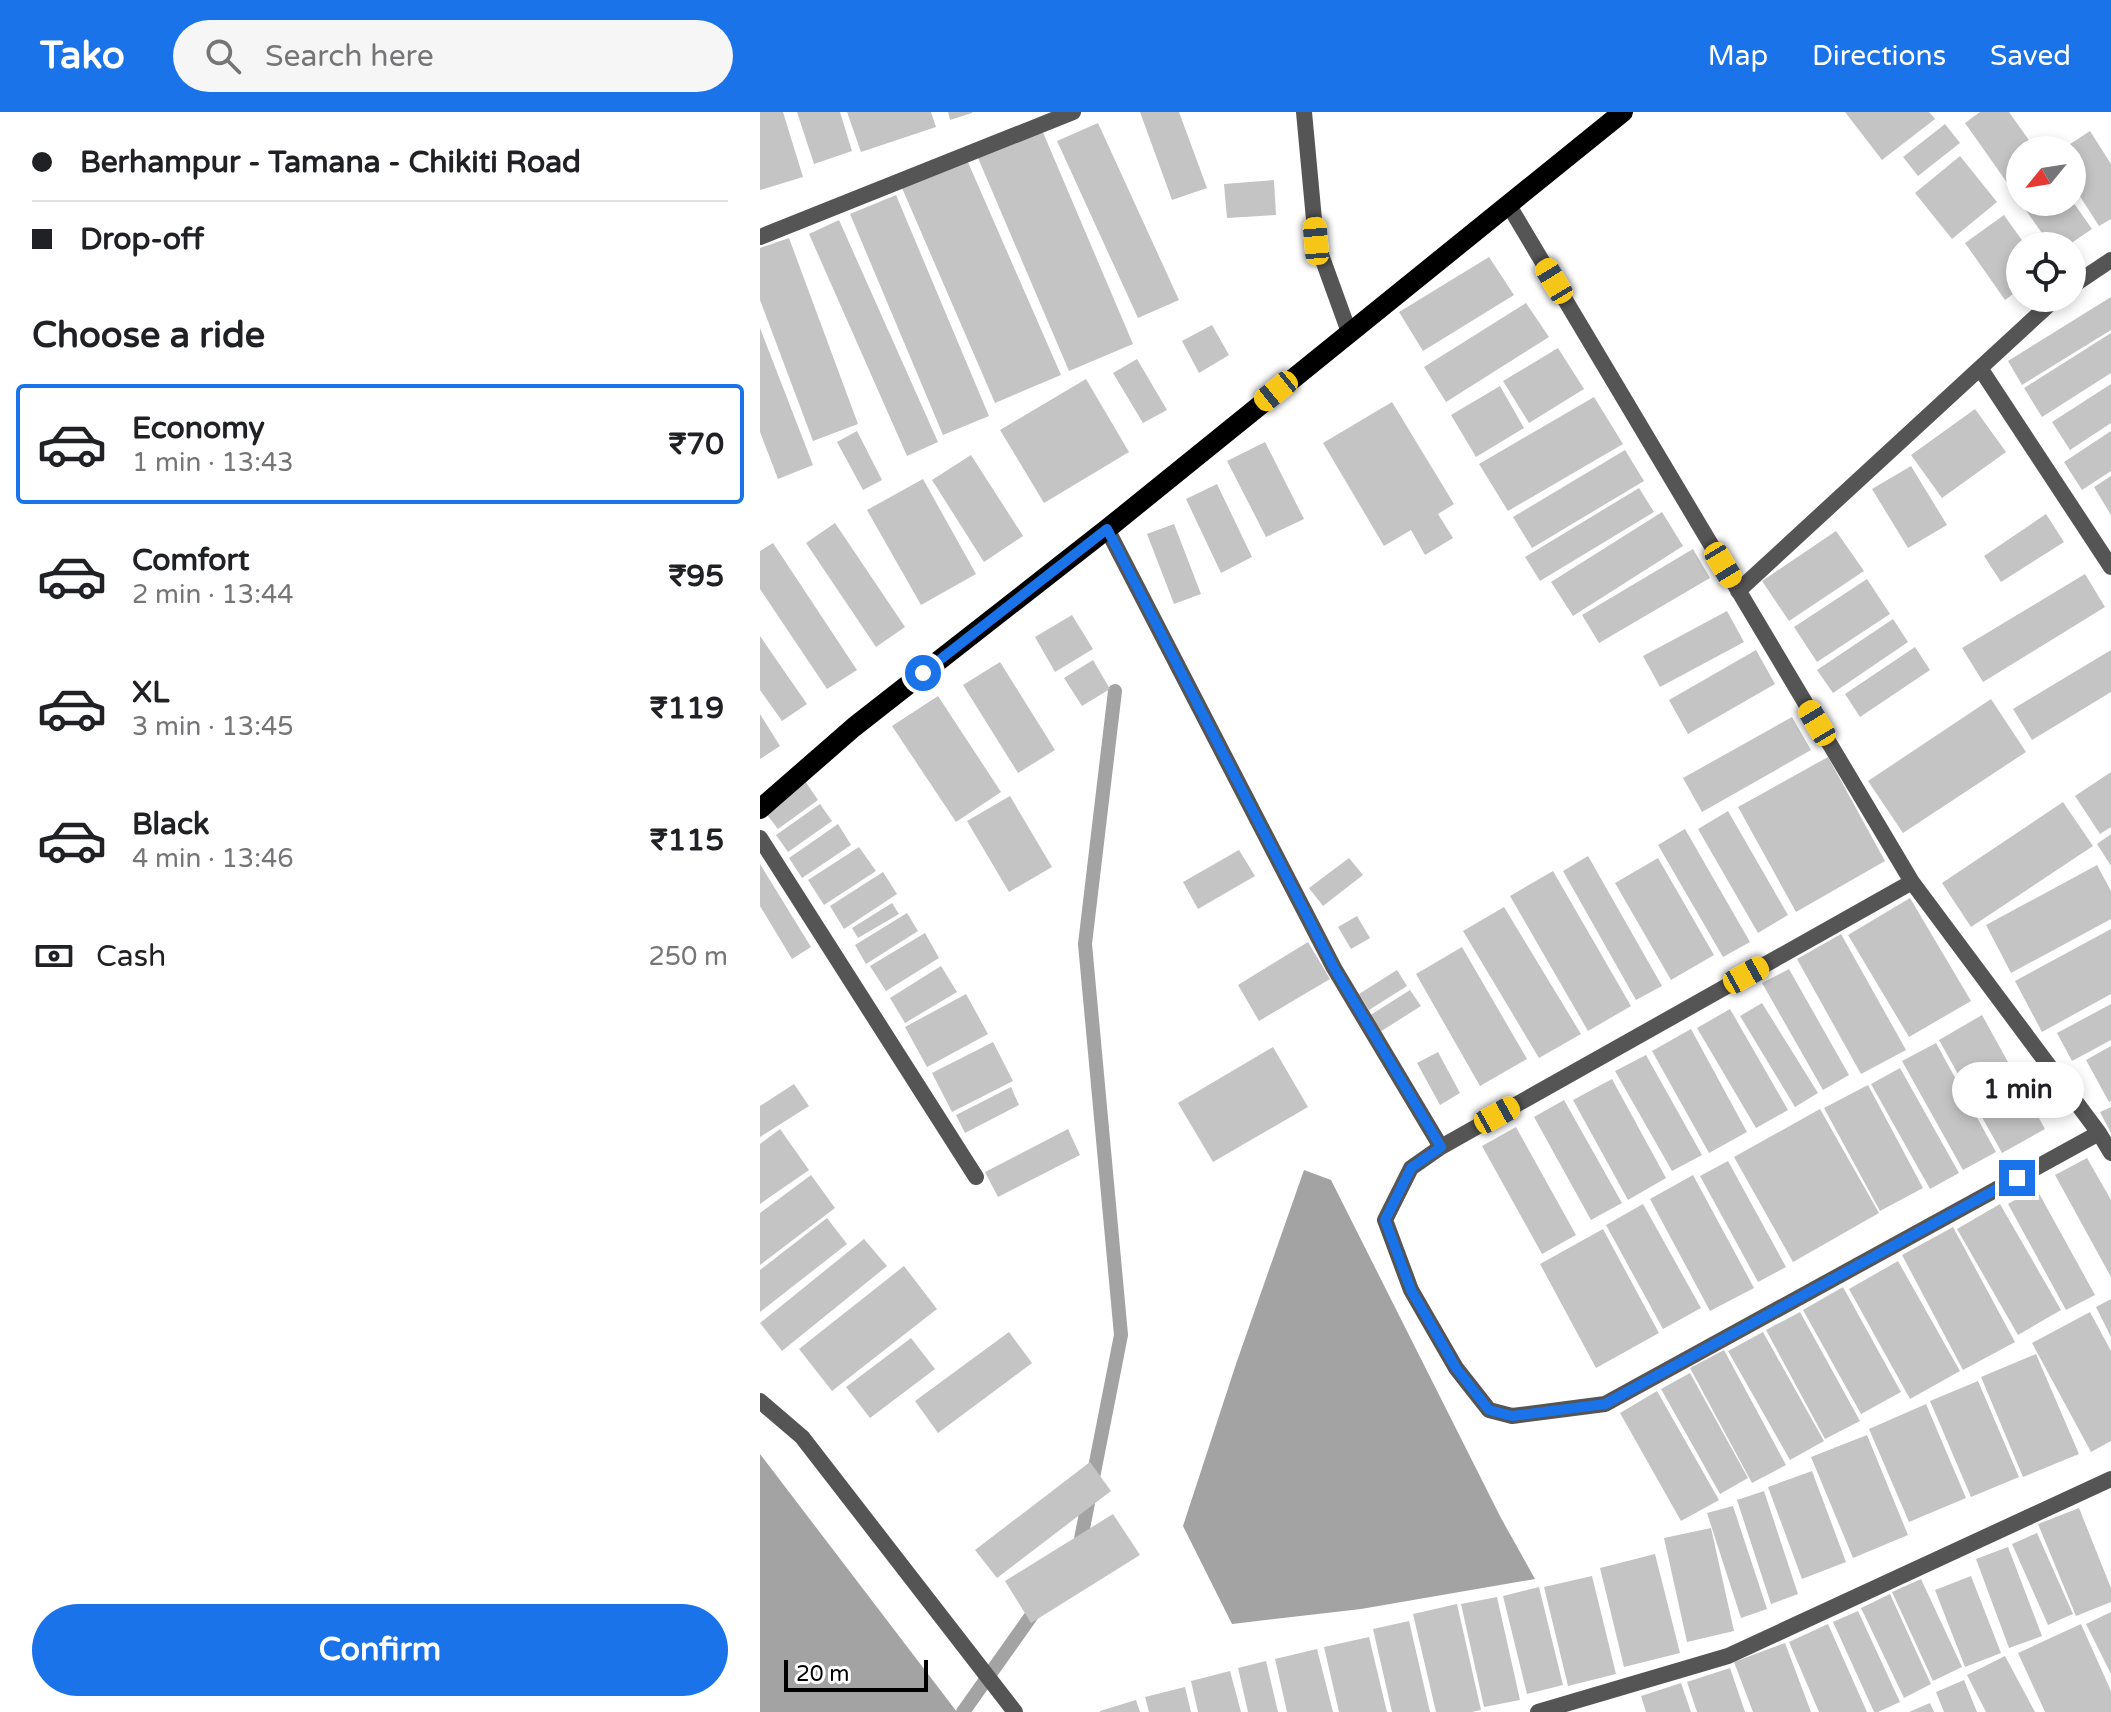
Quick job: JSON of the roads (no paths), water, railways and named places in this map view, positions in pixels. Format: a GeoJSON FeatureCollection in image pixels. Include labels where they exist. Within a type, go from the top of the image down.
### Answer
{"type":"FeatureCollection","features":[{"type":"Feature","properties":{"kind":"main road"},"geometry":{"type":"LineString","coordinates":[[760,809],[854,727],[1107,529],[1623,112]]}},
{"type":"Feature","properties":{"kind":"street"},"geometry":{"type":"LineString","coordinates":[[760,237],[1073,112]]}},
{"type":"Feature","properties":{"kind":"street"},"geometry":{"type":"LineString","coordinates":[[1304,112],[1316,241],[1349,332]]}},
{"type":"Feature","properties":{"kind":"street"},"geometry":{"type":"LineString","coordinates":[[1508,204],[1912,882],[2111,1153]]}},
{"type":"Feature","properties":{"kind":"street"},"geometry":{"type":"LineString","coordinates":[[2086,277],[2111,260]]}},
{"type":"Feature","properties":{"kind":"street"},"geometry":{"type":"LineString","coordinates":[[1738,591],[2041,312]]}},
{"type":"Feature","properties":{"kind":"street"},"geometry":{"type":"LineString","coordinates":[[1980,368],[2111,567]]}},
{"type":"Feature","properties":{"kind":"street"},"geometry":{"type":"LineString","coordinates":[[1107,529],[1334,968],[1441,1147]]}},
{"type":"Feature","properties":{"kind":"street"},"geometry":{"type":"LineString","coordinates":[[760,838],[976,1177]]}},
{"type":"Feature","properties":{"kind":"street"},"geometry":{"type":"LineString","coordinates":[[1912,882],[1441,1147],[1411,1168],[1385,1220],[1411,1290],[1456,1368],[1489,1410],[1512,1416],[1605,1404],[2099,1133]]}},
{"type":"Feature","properties":{"kind":"street"},"geometry":{"type":"LineString","coordinates":[[760,1401],[802,1437],[1015,1712]]}},
{"type":"Feature","properties":{"kind":"street"},"geometry":{"type":"LineString","coordinates":[[1538,1712],[1728,1656],[2111,1479]]}},
{"type":"Feature","properties":{"kind":"waterway"},"geometry":{"type":"LineString","coordinates":[[1079,1549],[1121,1335],[1085,944],[1115,691]]}},
{"type":"Feature","properties":{"kind":"waterway"},"geometry":{"type":"LineString","coordinates":[[963,1712],[1039,1605]]}}]}
